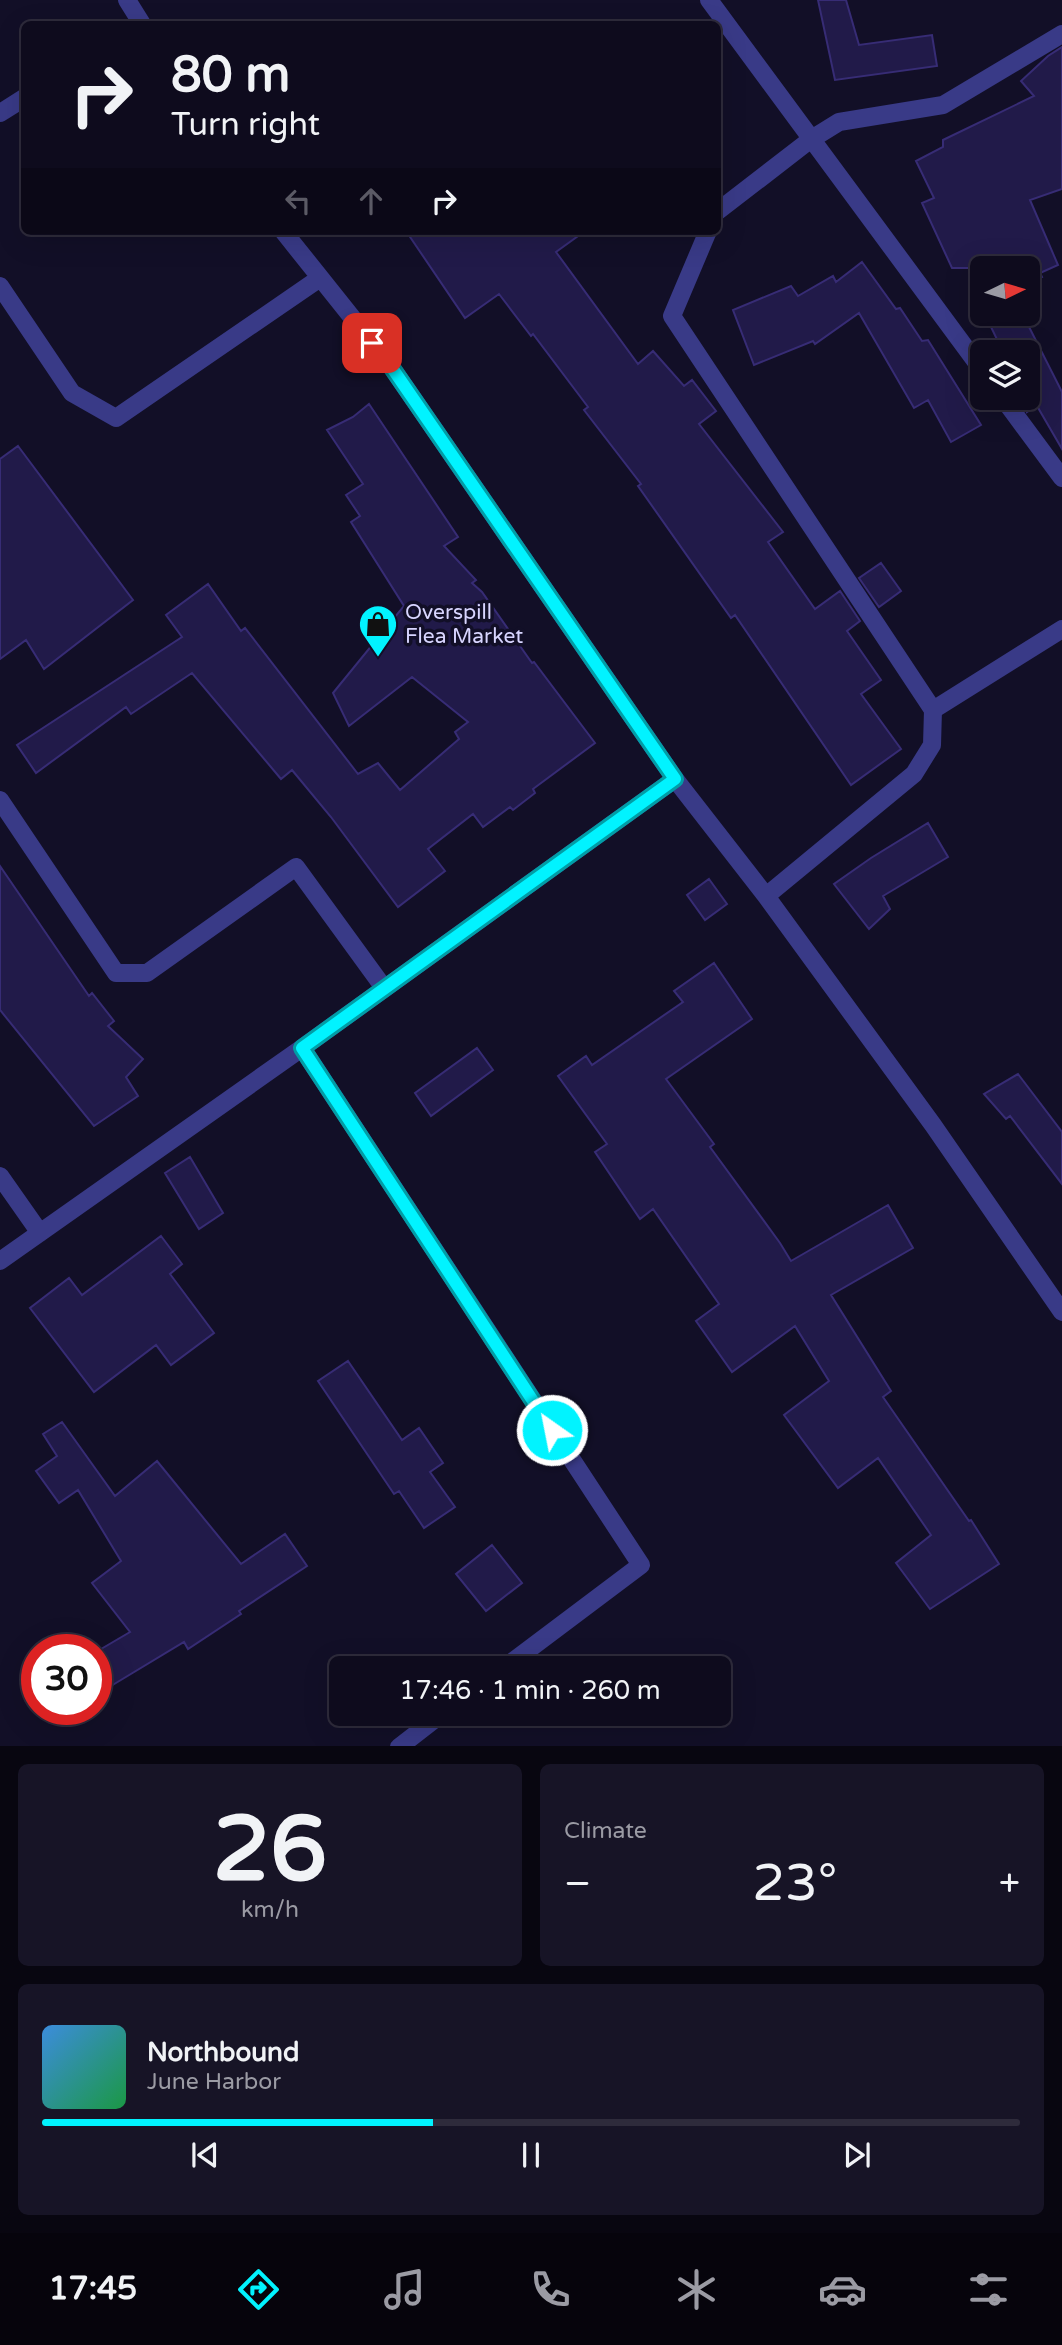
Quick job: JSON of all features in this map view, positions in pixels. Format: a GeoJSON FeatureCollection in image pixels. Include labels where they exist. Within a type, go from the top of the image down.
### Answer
{"type":"FeatureCollection","features":[{"type":"Feature","properties":{"kind":"street"},"geometry":{"type":"LineString","coordinates":[[127,0],[139,21]]}},
{"type":"Feature","properties":{"kind":"street"},"geometry":{"type":"LineString","coordinates":[[709,0],[970,354]]}},
{"type":"Feature","properties":{"kind":"street"},"geometry":{"type":"LineString","coordinates":[[721,209],[810,140],[839,122],[943,105],[1062,34]]}},
{"type":"Feature","properties":{"kind":"street"},"geometry":{"type":"LineString","coordinates":[[0,113],[21,100]]}},
{"type":"Feature","properties":{"kind":"street"},"geometry":{"type":"LineString","coordinates":[[286,235],[390,365],[675,779],[766,896],[933,1125],[1062,1312]]}},
{"type":"Feature","properties":{"kind":"street"},"geometry":{"type":"LineString","coordinates":[[706,235],[671,316],[933,710],[932,745],[914,774],[766,896]]}},
{"type":"Feature","properties":{"kind":"street"},"geometry":{"type":"LineString","coordinates":[[0,286],[72,393],[116,418],[320,278]]}},
{"type":"Feature","properties":{"kind":"street"},"geometry":{"type":"LineString","coordinates":[[1012,410],[1062,478]]}},
{"type":"Feature","properties":{"kind":"street"},"geometry":{"type":"LineString","coordinates":[[933,710],[1062,629]]}},
{"type":"Feature","properties":{"kind":"street"},"geometry":{"type":"LineString","coordinates":[[0,1261],[302,1048],[675,779]]}},
{"type":"Feature","properties":{"kind":"street"},"geometry":{"type":"LineString","coordinates":[[0,800],[116,972],[146,973],[296,867],[384,988]]}},
{"type":"Feature","properties":{"kind":"street"},"geometry":{"type":"LineString","coordinates":[[302,1048],[640,1565],[520,1656]]}},
{"type":"Feature","properties":{"kind":"street"},"geometry":{"type":"LineString","coordinates":[[0,1176],[40,1233]]}},
{"type":"Feature","properties":{"kind":"street"},"geometry":{"type":"LineString","coordinates":[[399,1746],[426,1726]]}},
{"type":"Feature","properties":{"kind":"building"},"geometry":{"type":"Polygon","coordinates":[[[818,0],[846,0],[859,45],[932,35],[937,66],[835,80],[818,0]]]}},
{"type":"Feature","properties":{"kind":"building"},"geometry":{"type":"Polygon","coordinates":[[[1062,47],[1062,189],[1030,200],[1058,265],[1040,273],[1040,256],[970,256],[970,268],[952,268],[922,203],[934,198],[916,161],[943,147],[943,140],[1034,96],[1021,81],[1062,47]]]}},
{"type":"Feature","properties":{"kind":"building"},"geometry":{"type":"Polygon","coordinates":[[[409,235],[579,235],[556,252],[638,364],[653,351],[684,386],[692,380],[716,411],[699,424],[783,532],[768,542],[815,609],[840,591],[860,621],[847,631],[881,680],[861,694],[901,749],[851,785],[735,615],[731,618],[638,486],[641,484],[584,410],[588,407],[533,334],[531,336],[499,294],[465,318],[409,235]]]}},
{"type":"Feature","properties":{"kind":"building"},"geometry":{"type":"Polygon","coordinates":[[[862,262],[896,309],[900,308],[922,341],[928,340],[981,425],[951,442],[928,400],[914,408],[859,313],[815,344],[813,341],[754,365],[733,310],[791,286],[798,296],[833,276],[836,282],[862,262]]]}},
{"type":"Feature","properties":{"kind":"building"},"geometry":{"type":"Polygon","coordinates":[[[1029,326],[1036,340],[997,340],[991,327],[1029,326]]]}},
{"type":"Feature","properties":{"kind":"building"},"geometry":{"type":"Polygon","coordinates":[[[1040,349],[1062,392],[1062,449],[1039,410],[1040,349]]]}},
{"type":"Feature","properties":{"kind":"building"},"geometry":{"type":"Polygon","coordinates":[[[369,404],[458,537],[444,546],[476,580],[472,583],[482,592],[532,663],[534,662],[595,743],[533,789],[535,793],[513,810],[510,807],[483,827],[473,814],[428,849],[445,871],[398,907],[292,770],[281,779],[192,673],[131,714],[126,707],[36,773],[17,745],[182,637],[166,615],[208,584],[241,631],[245,628],[358,774],[378,763],[400,790],[459,739],[455,732],[468,722],[412,677],[349,726],[333,693],[404,606],[351,522],[360,516],[346,495],[363,484],[327,430],[353,417],[369,404]]]}},
{"type":"Feature","properties":{"kind":"building"},"geometry":{"type":"Polygon","coordinates":[[[18,446],[133,600],[44,669],[26,640],[0,659],[0,459],[18,446]]]}},
{"type":"Feature","properties":{"kind":"building"},"geometry":{"type":"Polygon","coordinates":[[[881,563],[901,591],[879,607],[859,578],[881,563]]]}},
{"type":"Feature","properties":{"kind":"building"},"geometry":{"type":"Polygon","coordinates":[[[928,823],[948,857],[883,896],[890,909],[869,929],[834,884],[928,823]]]}},
{"type":"Feature","properties":{"kind":"building"},"geometry":{"type":"Polygon","coordinates":[[[0,866],[89,996],[92,993],[114,1021],[108,1026],[143,1059],[126,1077],[138,1096],[94,1126],[0,1010],[0,866]]]}},
{"type":"Feature","properties":{"kind":"building"},"geometry":{"type":"Polygon","coordinates":[[[709,879],[727,904],[705,920],[687,895],[709,879]]]}},
{"type":"Feature","properties":{"kind":"building"},"geometry":{"type":"Polygon","coordinates":[[[714,963],[752,1019],[666,1079],[714,1144],[710,1147],[791,1261],[888,1205],[913,1248],[831,1295],[891,1391],[883,1397],[969,1521],[971,1520],[999,1564],[930,1609],[896,1563],[931,1535],[878,1458],[838,1488],[784,1415],[829,1381],[795,1326],[732,1372],[696,1321],[719,1304],[653,1209],[640,1219],[595,1152],[607,1144],[558,1076],[586,1056],[592,1065],[683,1002],[674,991],[714,963]]]}},
{"type":"Feature","properties":{"kind":"building"},"geometry":{"type":"Polygon","coordinates":[[[477,1048],[493,1070],[431,1116],[415,1093],[477,1048]]]}},
{"type":"Feature","properties":{"kind":"building"},"geometry":{"type":"Polygon","coordinates":[[[1018,1074],[1062,1132],[1062,1184],[1010,1116],[1006,1119],[984,1094],[1018,1074]]]}},
{"type":"Feature","properties":{"kind":"building"},"geometry":{"type":"Polygon","coordinates":[[[190,1157],[223,1213],[199,1229],[165,1173],[190,1157]]]}},
{"type":"Feature","properties":{"kind":"building"},"geometry":{"type":"Polygon","coordinates":[[[161,1236],[182,1264],[170,1274],[214,1333],[171,1365],[156,1345],[94,1392],[30,1308],[69,1278],[82,1295],[161,1236]]]}},
{"type":"Feature","properties":{"kind":"building"},"geometry":{"type":"Polygon","coordinates":[[[348,1361],[402,1440],[419,1428],[443,1463],[430,1472],[455,1507],[424,1528],[399,1491],[394,1494],[318,1381],[348,1361]]]}},
{"type":"Feature","properties":{"kind":"building"},"geometry":{"type":"Polygon","coordinates":[[[62,1422],[115,1496],[157,1461],[241,1564],[285,1534],[307,1566],[188,1649],[184,1642],[112,1685],[112,1643],[130,1632],[92,1583],[121,1561],[78,1490],[59,1503],[36,1471],[57,1456],[43,1434],[62,1422]]]}},
{"type":"Feature","properties":{"kind":"building"},"geometry":{"type":"Polygon","coordinates":[[[492,1545],[522,1583],[486,1611],[456,1574],[492,1545]]]}},
{"type":"Feature","properties":{"kind":"place","name":"Overspill Flea Market"},"geometry":{"type":"Point","coordinates":[378,658]}},
{"type":"Feature","properties":{"kind":"route"},"geometry":{"type":"LineString","coordinates":[[372,343],[390,365],[675,779],[302,1048],[552,1430]]}}]}
